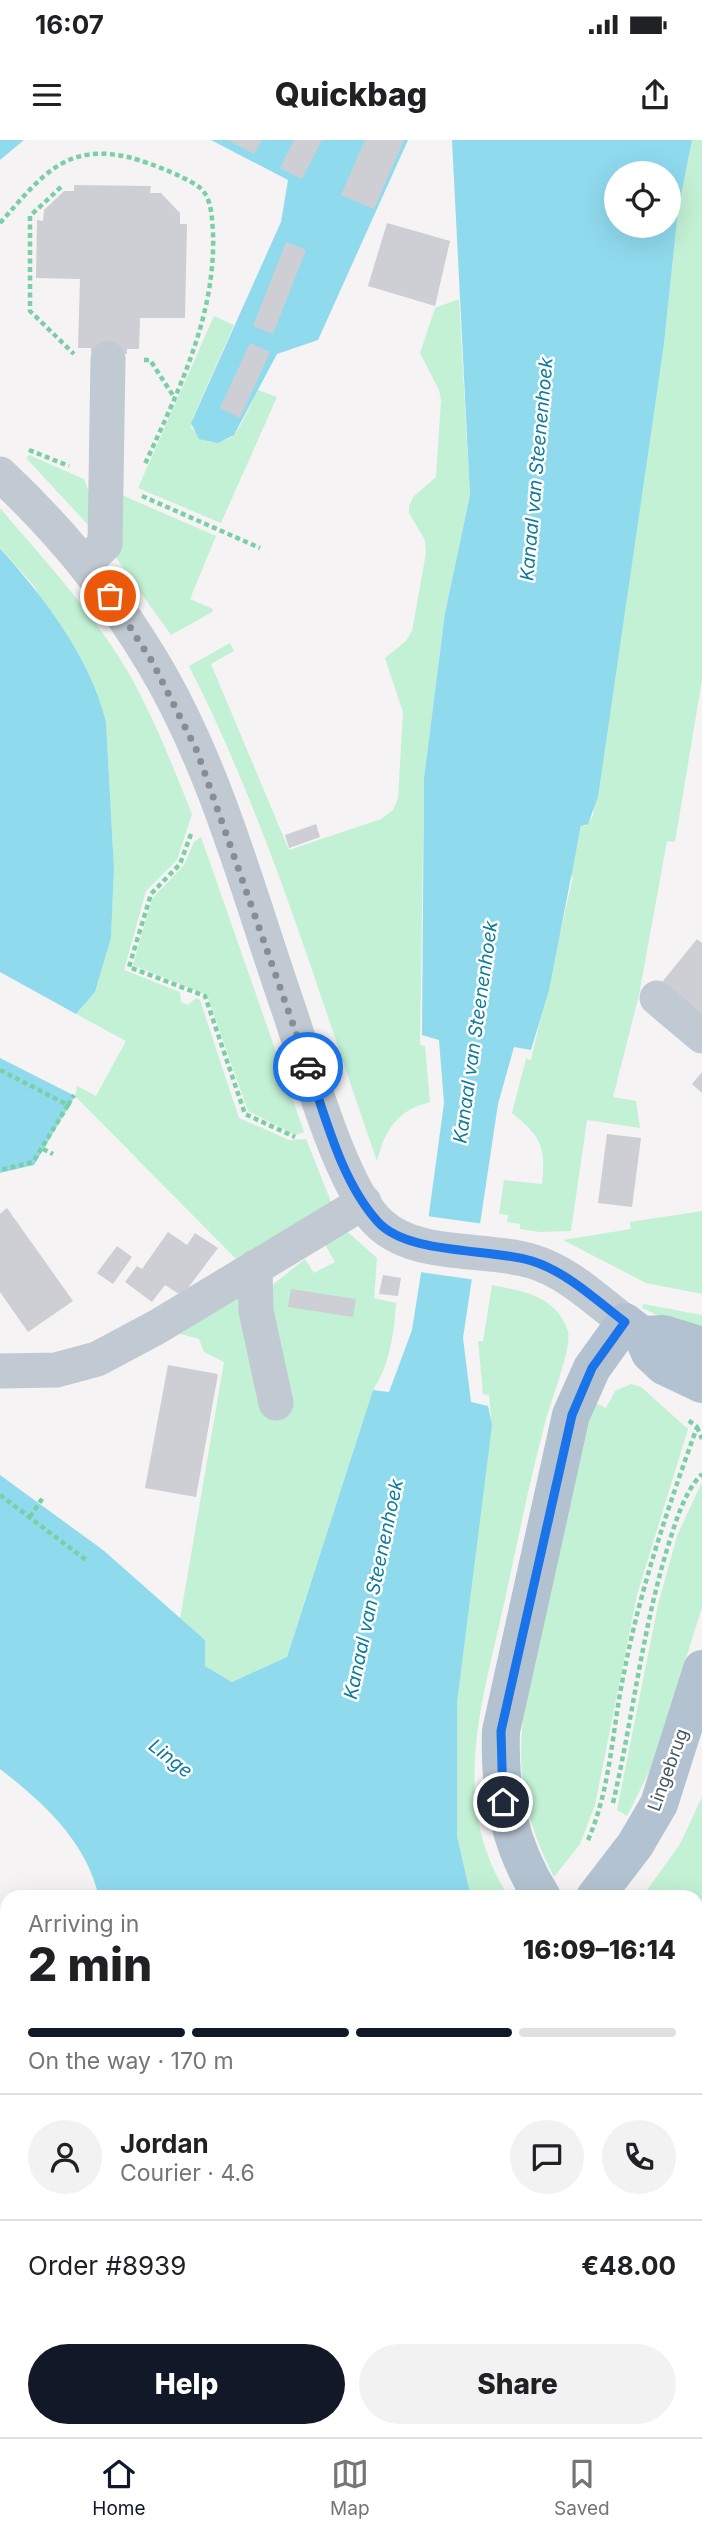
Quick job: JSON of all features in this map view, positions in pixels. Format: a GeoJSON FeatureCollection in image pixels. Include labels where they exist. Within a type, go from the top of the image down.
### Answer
{"type":"FeatureCollection","features":[{"type":"Feature","properties":{"kind":"main road"},"geometry":{"type":"LineString","coordinates":[[634,1329],[663,1334],[702,1346]]}},
{"type":"Feature","properties":{"kind":"main road"},"geometry":{"type":"LineString","coordinates":[[634,1329],[650,1353],[701,1401]]}},
{"type":"Feature","properties":{"kind":"main road"},"geometry":{"type":"LineString","coordinates":[[538,1890],[527,1873],[509,1830],[500,1767],[501,1731],[572,1415],[592,1368],[634,1329]]}},
{"type":"Feature","properties":{"kind":"main road","name":"Lingebrug"},"geometry":{"type":"LineString","coordinates":[[602,1888],[659,1804],[702,1669]]}},
{"type":"Feature","properties":{"kind":"street"},"geometry":{"type":"LineString","coordinates":[[85,563],[105,544],[108,359]]}},
{"type":"Feature","properties":{"kind":"street"},"geometry":{"type":"LineString","coordinates":[[0,474],[43,515],[85,563],[153,663],[192,740],[218,805],[329,1128],[364,1202],[380,1224],[415,1241],[547,1266],[634,1329]]}},
{"type":"Feature","properties":{"kind":"street"},"geometry":{"type":"LineString","coordinates":[[657,998],[702,1036]]}},
{"type":"Feature","properties":{"kind":"street"},"geometry":{"type":"LineString","coordinates":[[0,1371],[56,1370],[97,1359],[364,1202]]}},
{"type":"Feature","properties":{"kind":"street"},"geometry":{"type":"LineString","coordinates":[[255,1267],[258,1324],[276,1403]]}},
{"type":"Feature","properties":{"kind":"path"},"geometry":{"type":"LineString","coordinates":[[0,223],[43,177],[72,158],[93,152],[138,160],[202,188],[208,199],[214,251],[208,293],[194,350],[144,468]]}},
{"type":"Feature","properties":{"kind":"path"},"geometry":{"type":"LineString","coordinates":[[61,187],[30,216],[30,311],[79,359],[150,360],[175,398]]}},
{"type":"Feature","properties":{"kind":"path"},"geometry":{"type":"LineString","coordinates":[[218,805],[190,835],[180,864],[151,894],[129,967],[205,996],[245,1114],[294,1137],[329,1128]]}},
{"type":"Feature","properties":{"kind":"path"},"geometry":{"type":"LineString","coordinates":[[0,1070],[68,1105]]}},
{"type":"Feature","properties":{"kind":"path"},"geometry":{"type":"LineString","coordinates":[[0,1170],[33,1162],[74,1096]]}},
{"type":"Feature","properties":{"kind":"path"},"geometry":{"type":"LineString","coordinates":[[43,1149],[53,1154]]}},
{"type":"Feature","properties":{"kind":"path"},"geometry":{"type":"LineString","coordinates":[[583,1849],[605,1788],[624,1674],[647,1576],[697,1427],[701,1401]]}},
{"type":"Feature","properties":{"kind":"path"},"geometry":{"type":"LineString","coordinates":[[687,1419],[697,1427],[702,1439]]}},
{"type":"Feature","properties":{"kind":"path"},"geometry":{"type":"LineString","coordinates":[[612,1808],[641,1650],[660,1574],[677,1520],[693,1483],[702,1474]]}},
{"type":"Feature","properties":{"kind":"path"},"geometry":{"type":"LineString","coordinates":[[0,1495],[86,1559]]}},
{"type":"Feature","properties":{"kind":"path"},"geometry":{"type":"LineString","coordinates":[[30,1517],[44,1496]]}},
{"type":"Feature","properties":{"kind":"green space"},"geometry":{"type":"Polygon","coordinates":[[[692,140],[702,140],[702,680],[675,842],[667,841],[639,995],[613,1097],[636,1101],[640,1128],[587,1120],[571,1231],[540,1232],[520,1229],[520,1224],[507,1222],[508,1215],[499,1214],[504,1180],[542,1184],[543,1161],[539,1143],[512,1113],[526,1059],[531,1060],[573,877],[570,876],[582,825],[585,826],[593,816],[664,344],[675,238],[681,238],[681,196],[692,140]]]}},
{"type":"Feature","properties":{"kind":"green space"},"geometry":{"type":"Polygon","coordinates":[[[459,299],[470,495],[445,613],[424,778],[420,1045],[425,1046],[430,1102],[409,1110],[394,1123],[384,1140],[377,1161],[268,848],[218,726],[189,666],[230,643],[234,651],[211,664],[289,850],[381,819],[393,810],[398,798],[403,712],[385,658],[406,641],[412,631],[426,553],[425,540],[409,513],[409,506],[413,497],[436,477],[441,400],[439,390],[420,353],[435,308],[459,299]]]}},
{"type":"Feature","properties":{"kind":"green space"},"geometry":{"type":"Polygon","coordinates":[[[214,316],[234,325],[193,417],[191,428],[218,441],[227,440],[240,426],[258,390],[277,397],[221,523],[138,488],[214,316]]]}},
{"type":"Feature","properties":{"kind":"green space"},"geometry":{"type":"Polygon","coordinates":[[[29,455],[84,479],[91,497],[92,529],[26,458],[29,455]]]}},
{"type":"Feature","properties":{"kind":"green space"},"geometry":{"type":"Polygon","coordinates":[[[124,496],[216,536],[190,599],[213,609],[212,612],[171,635],[114,555],[120,497],[124,496]]]}},
{"type":"Feature","properties":{"kind":"green space"},"geometry":{"type":"Polygon","coordinates":[[[0,508],[85,609],[124,665],[156,727],[192,814],[177,860],[146,891],[124,970],[180,992],[181,1002],[188,1005],[196,998],[200,1000],[239,1118],[289,1140],[306,1139],[335,1212],[240,1263],[75,1096],[77,1086],[96,1096],[126,1041],[76,1014],[95,992],[111,938],[114,869],[106,722],[34,586],[0,547],[0,508]]]}},
{"type":"Feature","properties":{"kind":"green space"},"geometry":{"type":"Polygon","coordinates":[[[201,837],[304,1132],[295,1135],[248,1111],[207,995],[133,965],[152,899],[184,865],[194,842],[201,837]]]}},
{"type":"Feature","properties":{"kind":"green space"},"geometry":{"type":"Polygon","coordinates":[[[702,1211],[702,1294],[646,1283],[563,1240],[631,1229],[630,1222],[702,1211]]]}},
{"type":"Feature","properties":{"kind":"green space"},"geometry":{"type":"Polygon","coordinates":[[[341,1226],[377,1258],[374,1298],[396,1303],[390,1348],[373,1390],[287,1657],[232,1682],[205,1666],[205,1640],[180,1619],[224,1362],[204,1352],[199,1339],[170,1331],[238,1286],[265,1315],[271,1286],[305,1259],[314,1273],[335,1262],[321,1238],[341,1226]]]}},
{"type":"Feature","properties":{"kind":"green space"},"geometry":{"type":"Polygon","coordinates":[[[492,1285],[527,1293],[548,1303],[563,1320],[568,1332],[564,1363],[528,1491],[487,1678],[475,1753],[479,1826],[490,1862],[505,1890],[469,1890],[457,1836],[457,1703],[491,1415],[489,1395],[483,1394],[478,1341],[483,1341],[492,1285]]]}},
{"type":"Feature","properties":{"kind":"green space"},"geometry":{"type":"Polygon","coordinates":[[[643,1304],[702,1315],[702,1335],[642,1308],[643,1304]]]}},
{"type":"Feature","properties":{"kind":"green space"},"geometry":{"type":"Polygon","coordinates":[[[631,1384],[641,1387],[688,1429],[637,1595],[595,1805],[580,1844],[554,1877],[536,1835],[525,1795],[521,1754],[524,1709],[590,1418],[595,1403],[606,1408],[615,1391],[631,1384]]]}},
{"type":"Feature","properties":{"kind":"green space"},"geometry":{"type":"Polygon","coordinates":[[[702,1482],[702,1608],[650,1770],[627,1816],[617,1810],[658,1605],[677,1536],[702,1482]]]}},
{"type":"Feature","properties":{"kind":"green space"},"geometry":{"type":"Polygon","coordinates":[[[702,1797],[702,1890],[647,1890],[680,1844],[702,1797]]]}},
{"type":"Feature","properties":{"kind":"water"},"geometry":{"type":"Polygon","coordinates":[[[0,140],[24,140],[0,160],[0,140]]]}},
{"type":"Feature","properties":{"kind":"water"},"geometry":{"type":"Polygon","coordinates":[[[211,140],[408,140],[318,340],[277,354],[234,435],[218,443],[199,439],[191,423],[281,222],[288,180],[211,140]]]}},
{"type":"Feature","properties":{"kind":"water"},"geometry":{"type":"Polygon","coordinates":[[[452,140],[692,140],[681,196],[681,161],[604,161],[604,238],[675,238],[664,344],[598,797],[588,824],[581,826],[549,990],[531,1050],[514,1047],[498,1104],[463,1338],[471,1402],[488,1406],[492,1425],[457,1703],[457,1836],[469,1890],[97,1890],[74,1841],[32,1795],[0,1769],[0,1475],[103,1550],[205,1640],[205,1666],[232,1682],[287,1657],[373,1390],[389,1392],[412,1330],[421,1273],[444,1103],[439,1040],[422,1035],[424,778],[445,613],[470,495],[452,140]]]}},
{"type":"Feature","properties":{"kind":"water"},"geometry":{"type":"Polygon","coordinates":[[[0,548],[48,607],[77,651],[106,722],[114,869],[111,938],[95,992],[76,1014],[0,972],[0,548]]]}},
{"type":"Feature","properties":{"kind":"water"},"geometry":{"type":"Polygon","coordinates":[[[0,1058],[75,1096],[34,1165],[0,1173],[0,1058]]]}},
{"type":"Feature","properties":{"kind":"pier"},"geometry":{"type":"Polygon","coordinates":[[[427,1216],[484,1224],[476,1280],[420,1272],[427,1216]]]}},
{"type":"Feature","properties":{"kind":"building"},"geometry":{"type":"Polygon","coordinates":[[[228,140],[262,140],[254,154],[228,140]]]}},
{"type":"Feature","properties":{"kind":"building"},"geometry":{"type":"Polygon","coordinates":[[[294,140],[322,140],[302,179],[280,168],[294,140]]]}},
{"type":"Feature","properties":{"kind":"building"},"geometry":{"type":"Polygon","coordinates":[[[365,140],[404,140],[374,209],[341,195],[365,140]]]}},
{"type":"Feature","properties":{"kind":"building"},"geometry":{"type":"Polygon","coordinates":[[[74,185],[151,186],[150,193],[161,193],[180,213],[180,224],[187,224],[185,318],[140,318],[139,349],[127,349],[127,354],[91,353],[91,348],[78,348],[80,279],[36,278],[37,220],[43,221],[44,210],[64,191],[74,191],[74,185]]]}},
{"type":"Feature","properties":{"kind":"building"},"geometry":{"type":"Polygon","coordinates":[[[387,223],[450,241],[435,306],[368,286],[387,223]]]}},
{"type":"Feature","properties":{"kind":"building"},"geometry":{"type":"Polygon","coordinates":[[[286,242],[306,250],[273,334],[253,326],[286,242]]]}},
{"type":"Feature","properties":{"kind":"building"},"geometry":{"type":"Polygon","coordinates":[[[250,343],[270,352],[240,418],[220,408],[250,343]]]}},
{"type":"Feature","properties":{"kind":"building"},"geometry":{"type":"Polygon","coordinates":[[[316,824],[320,837],[289,848],[285,835],[316,824]]]}},
{"type":"Feature","properties":{"kind":"building"},"geometry":{"type":"Polygon","coordinates":[[[697,939],[702,943],[702,1013],[663,981],[697,939]]]}},
{"type":"Feature","properties":{"kind":"building"},"geometry":{"type":"Polygon","coordinates":[[[702,1072],[702,1093],[692,1084],[702,1072]]]}},
{"type":"Feature","properties":{"kind":"building"},"geometry":{"type":"Polygon","coordinates":[[[607,1134],[641,1138],[632,1207],[598,1203],[607,1134]]]}},
{"type":"Feature","properties":{"kind":"building"},"geometry":{"type":"Polygon","coordinates":[[[7,1208],[73,1301],[28,1332],[0,1292],[0,1214],[7,1208]]]}},
{"type":"Feature","properties":{"kind":"building"},"geometry":{"type":"Polygon","coordinates":[[[168,1232],[187,1245],[195,1233],[218,1248],[182,1296],[165,1285],[152,1302],[125,1282],[137,1266],[142,1269],[168,1232]]]}},
{"type":"Feature","properties":{"kind":"building"},"geometry":{"type":"Polygon","coordinates":[[[117,1246],[132,1257],[113,1284],[97,1273],[117,1246]]]}},
{"type":"Feature","properties":{"kind":"building"},"geometry":{"type":"Polygon","coordinates":[[[383,1275],[401,1278],[398,1296],[379,1294],[383,1275]]]}},
{"type":"Feature","properties":{"kind":"building"},"geometry":{"type":"Polygon","coordinates":[[[291,1289],[356,1299],[353,1317],[288,1307],[291,1289]]]}},
{"type":"Feature","properties":{"kind":"building"},"geometry":{"type":"Polygon","coordinates":[[[168,1365],[218,1374],[196,1497],[145,1488],[168,1365]]]}},
{"type":"Feature","properties":{"kind":"way so far"},"geometry":{"type":"LineString","coordinates":[[110,596],[153,663],[197,751],[308,1067]]}},
{"type":"Feature","properties":{"kind":"route"},"geometry":{"type":"LineString","coordinates":[[308,1067],[329,1128],[358,1195],[380,1224],[424,1244],[514,1257],[547,1266],[625,1322],[592,1368],[572,1415],[501,1731],[503,1802]]}},
{"type":"Feature","properties":{"kind":"water label","name":"Kanaal van Steenenhoek"},"geometry":{"type":"Point","coordinates":[536,469]}},
{"type":"Feature","properties":{"kind":"water label","name":"Kanaal van Steenenhoek"},"geometry":{"type":"Point","coordinates":[475,1032]}},
{"type":"Feature","properties":{"kind":"water label","name":"Kanaal van Steenenhoek"},"geometry":{"type":"Point","coordinates":[373,1589]}},
{"type":"Feature","properties":{"kind":"water label","name":"Linge"},"geometry":{"type":"Point","coordinates":[171,1758]}}]}
